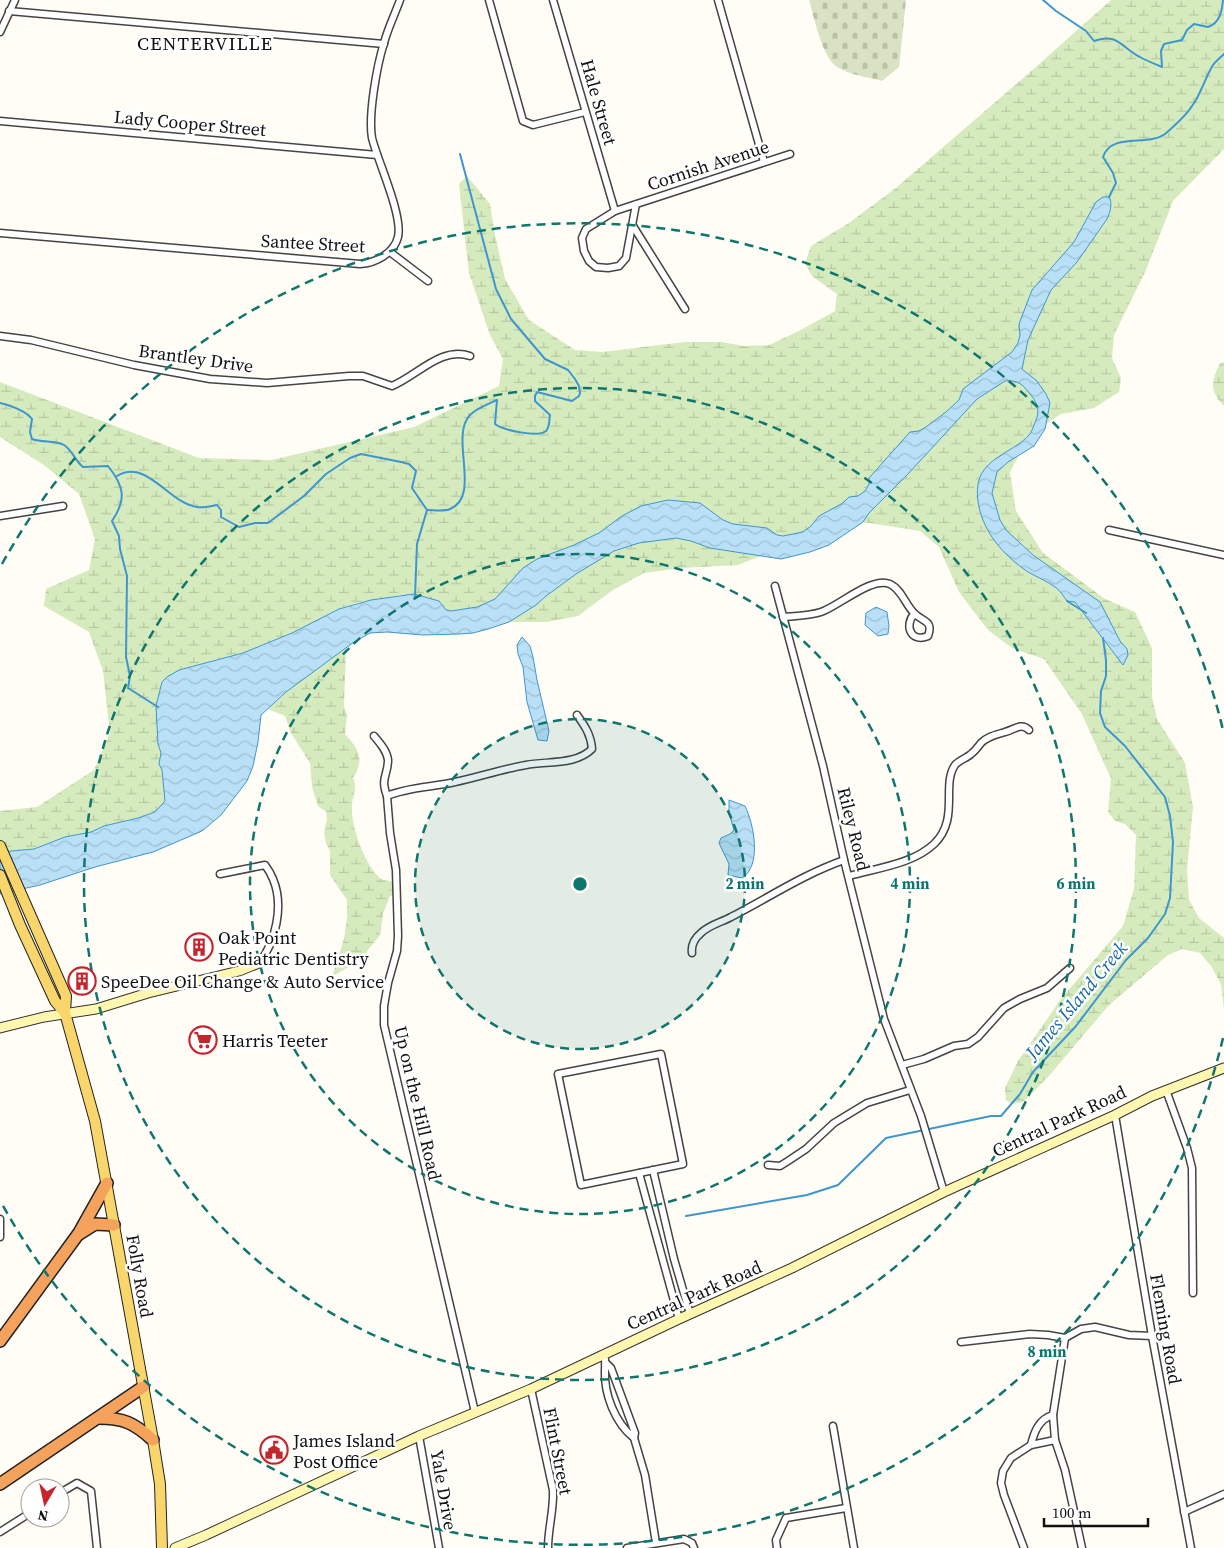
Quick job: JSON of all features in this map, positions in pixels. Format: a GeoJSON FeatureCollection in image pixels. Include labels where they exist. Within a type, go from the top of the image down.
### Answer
{"type":"FeatureCollection","features":[{"type":"Feature","properties":{"kind":"highway"},"geometry":{"type":"LineString","coordinates":[[0,1340],[76,1236],[107,1183]]}},
{"type":"Feature","properties":{"kind":"highway"},"geometry":{"type":"LineString","coordinates":[[76,1236],[95,1224],[114,1225]]}},
{"type":"Feature","properties":{"kind":"highway"},"geometry":{"type":"LineString","coordinates":[[0,1484],[143,1387]]}},
{"type":"Feature","properties":{"kind":"highway"},"geometry":{"type":"LineString","coordinates":[[98,1418],[128,1421],[138,1426],[153,1440]]}},
{"type":"Feature","properties":{"kind":"main road","name":"Folly Road"},"geometry":{"type":"LineString","coordinates":[[0,846],[66,996],[66,1013],[93,1111],[160,1484],[162,1548]]}},
{"type":"Feature","properties":{"kind":"main road","name":"Folly Road"},"geometry":{"type":"LineString","coordinates":[[0,875],[11,904],[55,1000],[66,1013]]}},
{"type":"Feature","properties":{"kind":"street"},"geometry":{"type":"LineString","coordinates":[[0,32],[16,0]]}},
{"type":"Feature","properties":{"kind":"street","name":"Santee Street"},"geometry":{"type":"LineString","coordinates":[[0,233],[360,264],[377,260],[390,252],[395,246],[399,230],[372,137],[371,124],[373,98],[384,44],[400,0]]}},
{"type":"Feature","properties":{"kind":"street"},"geometry":{"type":"LineString","coordinates":[[489,0],[523,121],[533,125],[585,112]]}},
{"type":"Feature","properties":{"kind":"street","name":"Hale Street"},"geometry":{"type":"LineString","coordinates":[[554,0],[615,211]]}},
{"type":"Feature","properties":{"kind":"street"},"geometry":{"type":"LineString","coordinates":[[718,0],[764,162]]}},
{"type":"Feature","properties":{"kind":"street"},"geometry":{"type":"LineString","coordinates":[[9,11],[384,44]]}},
{"type":"Feature","properties":{"kind":"street","name":"Lady Cooper Street"},"geometry":{"type":"LineString","coordinates":[[0,121],[377,155]]}},
{"type":"Feature","properties":{"kind":"street","name":"Cornish Avenue"},"geometry":{"type":"LineString","coordinates":[[636,204],[626,258],[619,266],[596,268],[589,261],[584,251],[582,238],[586,229],[615,211],[636,204],[764,162],[790,154]]}},
{"type":"Feature","properties":{"kind":"street"},"geometry":{"type":"LineString","coordinates":[[633,226],[685,308]]}},
{"type":"Feature","properties":{"kind":"street"},"geometry":{"type":"LineString","coordinates":[[390,252],[428,281]]}},
{"type":"Feature","properties":{"kind":"street","name":"Brantley Drive"},"geometry":{"type":"LineString","coordinates":[[0,336],[31,340],[134,365],[210,379],[267,383],[364,376],[392,386],[405,381],[434,361],[450,354],[470,356]]}},
{"type":"Feature","properties":{"kind":"street"},"geometry":{"type":"LineString","coordinates":[[0,516],[63,506]]}},
{"type":"Feature","properties":{"kind":"street"},"geometry":{"type":"LineString","coordinates":[[1109,530],[1224,555]]}},
{"type":"Feature","properties":{"kind":"street"},"geometry":{"type":"LineString","coordinates":[[783,617],[819,613],[836,606],[866,587],[878,583],[888,584],[895,588],[914,614]]}},
{"type":"Feature","properties":{"kind":"street","name":"Riley Road"},"geometry":{"type":"LineString","coordinates":[[776,586],[823,766],[844,860],[850,876],[884,1019],[921,1116],[944,1192]]}},
{"type":"Feature","properties":{"kind":"street"},"geometry":{"type":"LineString","coordinates":[[387,796],[397,791],[455,782],[509,768],[553,763],[587,754],[592,748],[591,739],[577,715]]}},
{"type":"Feature","properties":{"kind":"street"},"geometry":{"type":"LineString","coordinates":[[850,876],[903,861],[919,854],[935,843],[944,830],[950,813],[951,775],[956,763],[972,754],[982,742],[992,735],[1007,732],[1018,726],[1026,727],[1029,730]]}},
{"type":"Feature","properties":{"kind":"street","name":"Up on the Hill Road"},"geometry":{"type":"LineString","coordinates":[[374,736],[384,748],[388,760],[383,785],[387,796],[396,873],[397,950],[388,983],[384,1006],[384,1024],[475,1412]]}},
{"type":"Feature","properties":{"kind":"street"},"geometry":{"type":"LineString","coordinates":[[692,953],[696,937],[702,931],[732,917],[819,869],[844,860]]}},
{"type":"Feature","properties":{"kind":"street"},"geometry":{"type":"LineString","coordinates":[[0,1028],[66,1013],[96,1009],[148,993],[239,971],[259,963],[272,943],[276,923],[277,899],[273,879],[265,865],[220,874]]}},
{"type":"Feature","properties":{"kind":"street"},"geometry":{"type":"LineString","coordinates":[[902,1065],[924,1059],[954,1046],[968,1044],[978,1037],[1004,1008],[1047,988],[1070,968]]}},
{"type":"Feature","properties":{"kind":"street"},"geometry":{"type":"LineString","coordinates":[[661,1054],[683,1164],[653,1170],[581,1185],[558,1074],[661,1054]]}},
{"type":"Feature","properties":{"kind":"street","name":"Central Park Road"},"geometry":{"type":"LineString","coordinates":[[175,1548],[206,1536],[420,1436],[605,1359],[679,1319],[840,1246],[944,1192],[1166,1090],[1224,1068]]}},
{"type":"Feature","properties":{"kind":"street"},"geometry":{"type":"LineString","coordinates":[[768,1165],[780,1166],[788,1161],[806,1149],[834,1123],[867,1103],[910,1090]]}},
{"type":"Feature","properties":{"kind":"street"},"geometry":{"type":"LineString","coordinates":[[1166,1090],[1187,1148],[1192,1168],[1193,1293]]}},
{"type":"Feature","properties":{"kind":"street","name":"Fleming Road"},"geometry":{"type":"LineString","coordinates":[[1114,1115],[1191,1548]]}},
{"type":"Feature","properties":{"kind":"street"},"geometry":{"type":"LineString","coordinates":[[653,1170],[674,1259],[690,1314]]}},
{"type":"Feature","properties":{"kind":"street"},"geometry":{"type":"LineString","coordinates":[[640,1173],[679,1319]]}},
{"type":"Feature","properties":{"kind":"street"},"geometry":{"type":"LineString","coordinates":[[0,1219],[0,1237]]}},
{"type":"Feature","properties":{"kind":"street"},"geometry":{"type":"LineString","coordinates":[[961,1342],[1030,1334],[1048,1334],[1065,1338],[1081,1329],[1095,1327],[1129,1335],[1152,1336]]}},
{"type":"Feature","properties":{"kind":"street"},"geometry":{"type":"LineString","coordinates":[[1065,1338],[1052,1415],[1055,1440],[1065,1470],[1082,1548]]}},
{"type":"Feature","properties":{"kind":"street"},"geometry":{"type":"LineString","coordinates":[[605,1359],[608,1395],[613,1412],[634,1438]]}},
{"type":"Feature","properties":{"kind":"street"},"geometry":{"type":"LineString","coordinates":[[605,1359],[611,1368],[635,1433],[634,1438],[645,1475],[656,1543]]}},
{"type":"Feature","properties":{"kind":"street","name":"Flint Street"},"geometry":{"type":"LineString","coordinates":[[531,1389],[553,1490],[554,1503],[548,1548]]}},
{"type":"Feature","properties":{"kind":"street"},"geometry":{"type":"LineString","coordinates":[[1031,1445],[1039,1424],[1046,1417],[1052,1415]]}},
{"type":"Feature","properties":{"kind":"street"},"geometry":{"type":"LineString","coordinates":[[833,1426],[854,1548]]}},
{"type":"Feature","properties":{"kind":"street","name":"Yale Drive"},"geometry":{"type":"LineString","coordinates":[[420,1436],[439,1548]]}},
{"type":"Feature","properties":{"kind":"street"},"geometry":{"type":"LineString","coordinates":[[1024,1548],[1004,1495],[1001,1483],[1003,1471],[1011,1458],[1031,1445],[1055,1440]]}},
{"type":"Feature","properties":{"kind":"street"},"geometry":{"type":"LineString","coordinates":[[70,1487],[77,1483],[91,1491],[97,1548]]}},
{"type":"Feature","properties":{"kind":"street"},"geometry":{"type":"LineString","coordinates":[[1184,1512],[1224,1494]]}},
{"type":"Feature","properties":{"kind":"street"},"geometry":{"type":"LineString","coordinates":[[777,1548],[776,1540],[786,1518],[846,1508]]}},
{"type":"Feature","properties":{"kind":"street"},"geometry":{"type":"LineString","coordinates":[[0,1532],[20,1519]]}},
{"type":"Feature","properties":{"kind":"street"},"geometry":{"type":"LineString","coordinates":[[627,1548],[684,1539],[692,1543],[694,1548]]}},
{"type":"Feature","properties":{"kind":"green space"},"geometry":{"type":"Polygon","coordinates":[[[809,0],[906,0],[899,67],[882,81],[853,74],[837,67],[827,55],[823,46],[809,0]]]}},
{"type":"Feature","properties":{"kind":"green space"},"geometry":{"type":"Polygon","coordinates":[[[1111,0],[1224,0],[1224,149],[1173,201],[1146,270],[1114,335],[1112,358],[1121,378],[1119,392],[1094,408],[1061,414],[1030,435],[1010,472],[1016,511],[1043,553],[1105,599],[1135,612],[1152,648],[1152,697],[1157,719],[1185,763],[1193,807],[1187,870],[1189,900],[1199,918],[1224,938],[1224,1010],[1221,984],[1211,966],[1200,953],[1182,949],[1168,955],[1109,1005],[1048,1077],[1023,1102],[1012,1104],[1006,1100],[1005,1088],[1018,1061],[1061,999],[1123,926],[1134,889],[1136,835],[1125,824],[1115,821],[1108,812],[1111,779],[1082,714],[1044,659],[1012,648],[988,630],[959,592],[939,547],[920,531],[863,522],[830,529],[738,565],[681,568],[644,573],[613,590],[578,616],[547,622],[509,622],[446,610],[439,601],[402,595],[356,603],[241,654],[179,670],[162,682],[159,694],[158,744],[161,753],[159,764],[162,770],[165,801],[155,812],[104,826],[91,832],[65,837],[34,849],[0,852],[0,811],[37,807],[94,770],[110,733],[103,671],[89,632],[44,606],[46,589],[89,570],[95,539],[79,494],[44,465],[0,437],[0,382],[199,458],[271,460],[414,427],[499,386],[503,359],[490,335],[469,273],[459,184],[467,176],[490,204],[505,279],[529,320],[575,350],[602,352],[685,342],[722,342],[744,346],[769,345],[835,311],[837,294],[812,276],[805,263],[811,246],[849,223],[897,187],[1111,0]]]}},
{"type":"Feature","properties":{"kind":"green space"},"geometry":{"type":"Polygon","coordinates":[[[1224,362],[1224,406],[1216,395],[1213,385],[1220,363],[1224,362]]]}},
{"type":"Feature","properties":{"kind":"green space"},"geometry":{"type":"Polygon","coordinates":[[[346,647],[344,706],[347,716],[345,734],[359,755],[359,765],[353,778],[355,788],[352,804],[353,823],[369,865],[381,879],[393,883],[401,889],[397,894],[390,896],[383,914],[380,935],[360,960],[332,977],[344,939],[347,900],[330,875],[330,851],[324,832],[327,819],[326,812],[318,806],[312,787],[310,763],[291,733],[285,716],[268,709],[286,692],[346,647]]]}},
{"type":"Feature","properties":{"kind":"water"},"geometry":{"type":"Polygon","coordinates":[[[1103,197],[1109,197],[1111,202],[1107,219],[1077,262],[1051,290],[1028,340],[1022,369],[1037,381],[1050,403],[1045,429],[1034,446],[1008,462],[997,472],[992,493],[1000,520],[1006,530],[1033,555],[1100,602],[1120,641],[1127,649],[1128,655],[1123,665],[1075,602],[1067,601],[1057,588],[1028,572],[1012,560],[992,538],[983,520],[978,498],[980,477],[989,464],[1029,435],[1038,414],[1035,401],[1021,384],[1005,381],[977,399],[869,513],[863,522],[829,545],[781,559],[710,548],[676,538],[639,543],[614,551],[576,574],[536,605],[509,622],[473,633],[423,635],[387,632],[370,633],[354,642],[286,692],[261,715],[253,766],[247,781],[221,815],[202,831],[153,852],[95,867],[40,885],[0,894],[0,852],[34,849],[65,837],[91,832],[104,826],[138,818],[155,812],[165,801],[162,770],[159,764],[161,753],[158,744],[156,706],[162,682],[179,670],[243,653],[292,633],[339,609],[371,600],[414,594],[439,601],[446,610],[477,607],[495,599],[523,568],[537,559],[599,533],[622,516],[641,506],[668,500],[700,503],[723,520],[733,524],[767,528],[777,535],[783,536],[803,532],[819,516],[843,503],[849,497],[858,496],[865,491],[869,484],[869,478],[910,432],[919,431],[946,412],[959,400],[963,389],[1012,352],[1018,343],[1020,335],[1019,324],[1032,290],[1074,242],[1096,202],[1103,197]]]}},
{"type":"Feature","properties":{"kind":"water"},"geometry":{"type":"Polygon","coordinates":[[[876,607],[887,612],[888,634],[878,636],[865,625],[866,613],[876,607]]]}},
{"type":"Feature","properties":{"kind":"water"},"geometry":{"type":"Polygon","coordinates":[[[522,637],[530,646],[533,657],[549,731],[547,741],[538,740],[527,702],[523,667],[517,645],[522,637]]]}},
{"type":"Feature","properties":{"kind":"water"},"geometry":{"type":"Polygon","coordinates":[[[729,800],[745,806],[753,834],[754,855],[752,864],[742,878],[728,875],[729,864],[719,843],[721,838],[734,830],[729,813],[729,800]]]}},
{"type":"Feature","properties":{"kind":"waterway"},"geometry":{"type":"LineString","coordinates":[[1043,0],[1086,31],[1094,41],[1108,38],[1114,40],[1140,57],[1162,67],[1161,51],[1164,44],[1182,40],[1187,30],[1194,24],[1208,27],[1215,23],[1220,16],[1223,0]]}},
{"type":"Feature","properties":{"kind":"waterway"},"geometry":{"type":"LineString","coordinates":[[1109,197],[1116,183],[1113,173],[1103,157],[1107,149],[1121,142],[1149,140],[1165,134],[1190,109],[1213,65],[1224,54]]}},
{"type":"Feature","properties":{"kind":"waterway"},"geometry":{"type":"LineString","coordinates":[[427,510],[448,510],[459,502],[464,492],[463,437],[464,425],[470,415],[483,406],[497,400],[495,424],[505,429],[520,432],[542,433],[548,428],[550,415],[535,401],[537,392],[572,401],[580,393],[579,386],[568,370],[545,359],[511,319],[496,289],[460,154]]}},
{"type":"Feature","properties":{"kind":"waterway"},"geometry":{"type":"LineString","coordinates":[[0,403],[14,407],[32,419],[30,432],[32,439],[64,445],[83,467],[108,466],[117,480],[122,493],[122,499],[112,521],[119,536],[120,549],[127,576],[126,657],[130,676],[128,688],[158,707]]}},
{"type":"Feature","properties":{"kind":"waterway"},"geometry":{"type":"LineString","coordinates":[[117,476],[128,472],[138,473],[148,477],[186,504],[199,507],[217,505],[221,510],[221,517],[239,527],[255,523],[268,523],[304,496],[326,474],[350,458],[361,454],[409,464],[416,471],[412,488],[427,510]]}},
{"type":"Feature","properties":{"kind":"waterway"},"geometry":{"type":"LineString","coordinates":[[415,596],[417,544],[427,510]]}},
{"type":"Feature","properties":{"kind":"waterway","name":"James Island Creek"},"geometry":{"type":"LineString","coordinates":[[1067,601],[1086,613]]}},
{"type":"Feature","properties":{"kind":"waterway","name":"James Island Creek"},"geometry":{"type":"LineString","coordinates":[[686,1216],[807,1195],[838,1185],[886,1138],[991,1116],[1001,1116],[1020,1094],[1033,1072],[1076,1026],[1126,960],[1148,938],[1165,914],[1170,898],[1173,842],[1170,816],[1165,797],[1125,746],[1105,727],[1100,713],[1101,691],[1106,676],[1103,638]]}},
{"type":"Feature","properties":{"kind":"place","name":"Oak Point Pediatric Dentistry"},"geometry":{"type":"Point","coordinates":[199,947]}},
{"type":"Feature","properties":{"kind":"place","name":"SpeeDee Oil Change & Auto Service"},"geometry":{"type":"Point","coordinates":[82,981]}},
{"type":"Feature","properties":{"kind":"place","name":"Harris Teeter"},"geometry":{"type":"Point","coordinates":[203,1040]}},
{"type":"Feature","properties":{"kind":"place","name":"James Island Post Office"},"geometry":{"type":"Point","coordinates":[274,1450]}},
{"type":"Feature","properties":{"kind":"district","name":"CENTERVILLE"},"geometry":{"type":"Point","coordinates":[205,43]}}]}
